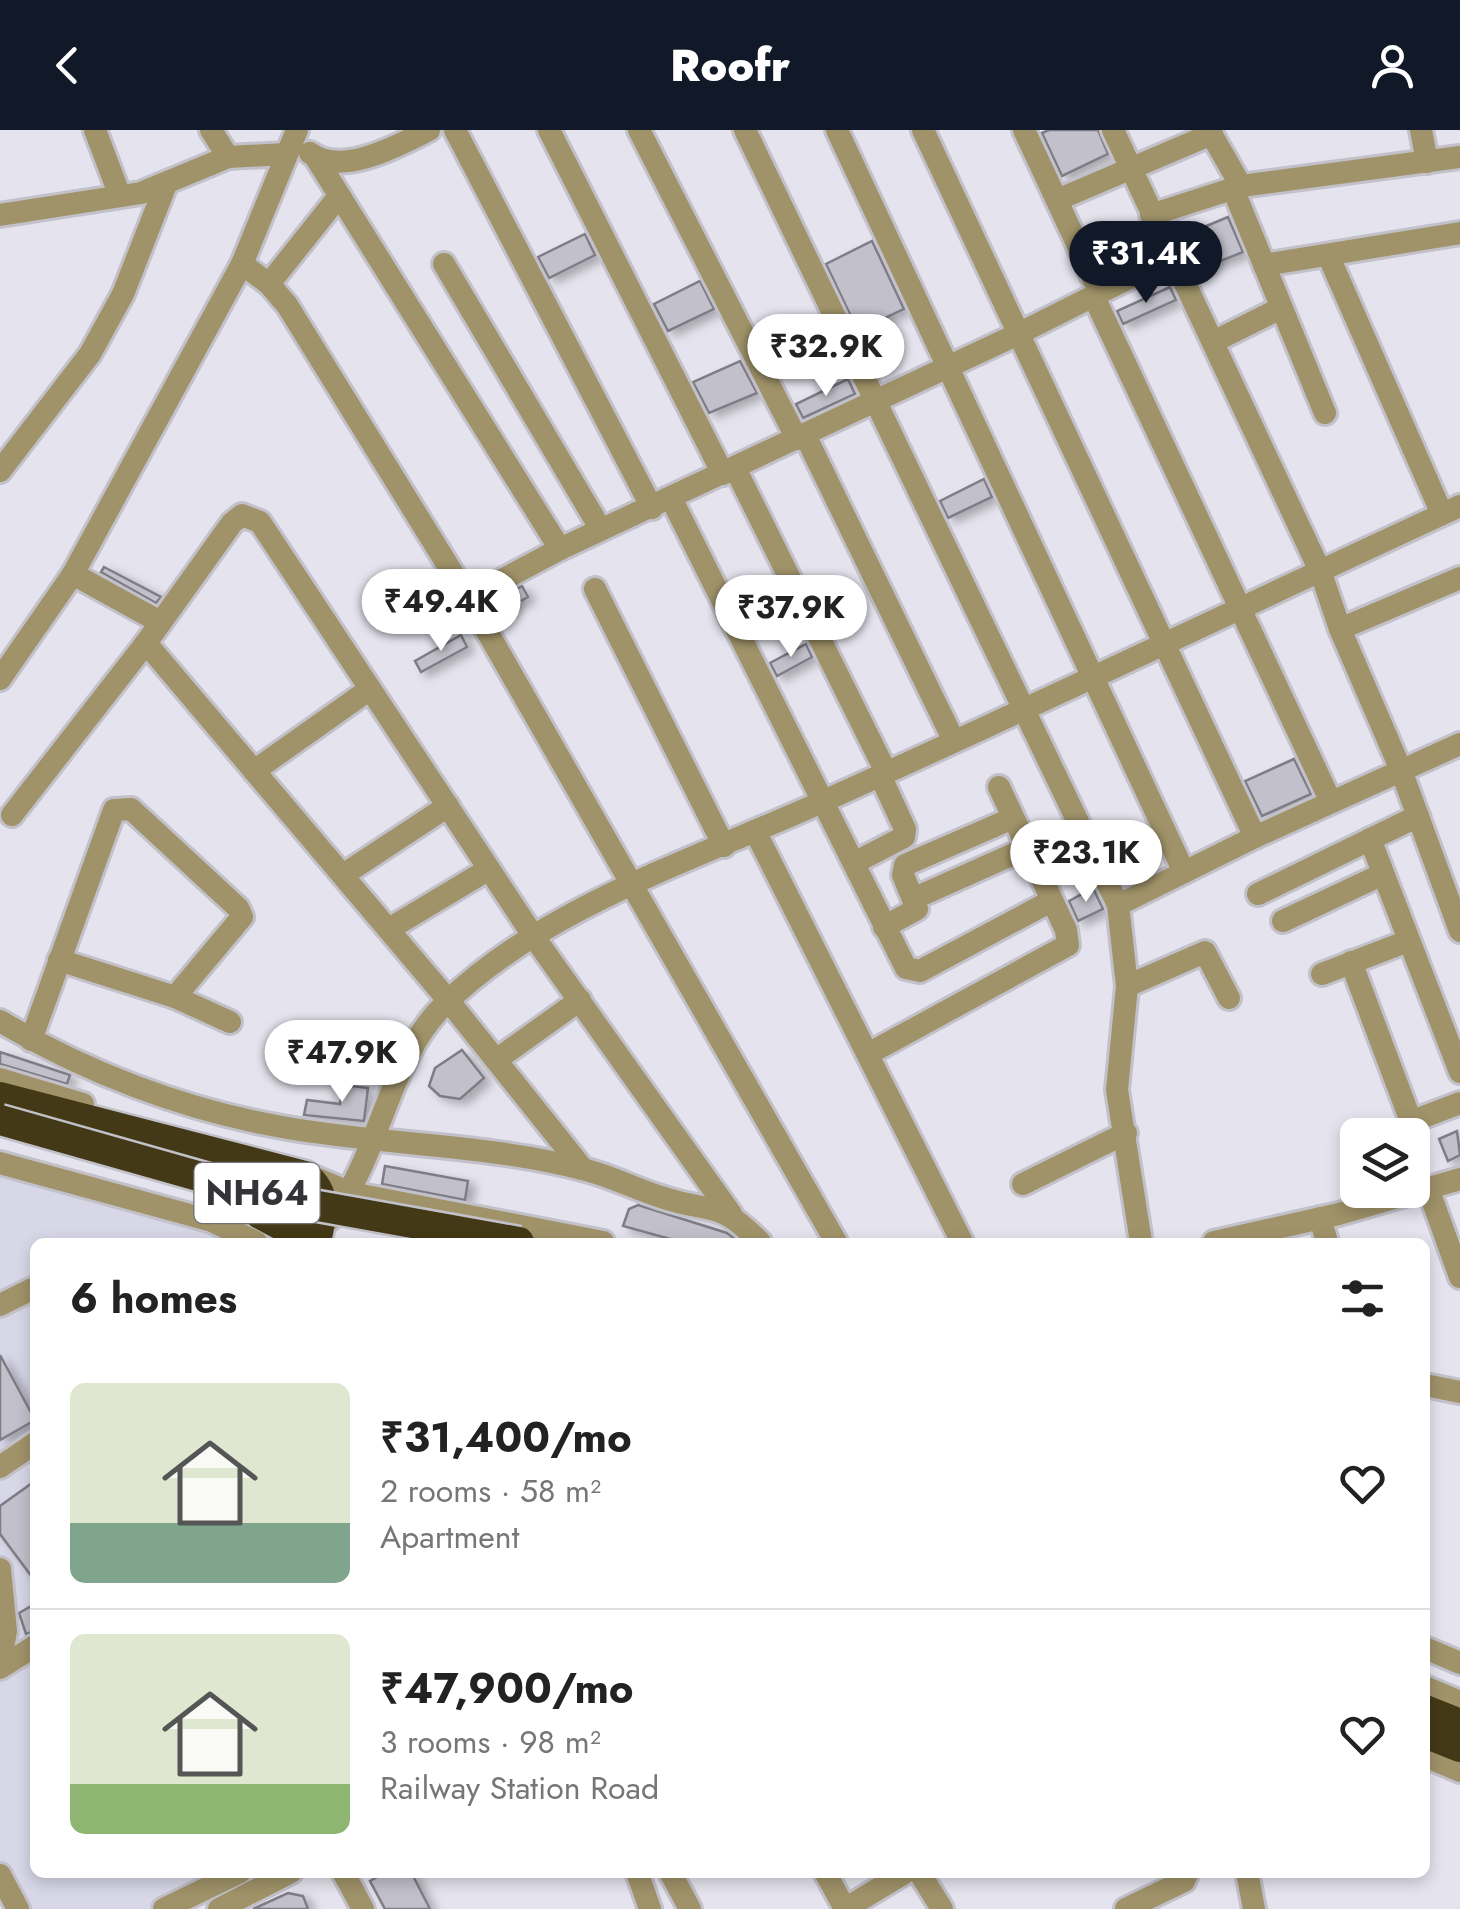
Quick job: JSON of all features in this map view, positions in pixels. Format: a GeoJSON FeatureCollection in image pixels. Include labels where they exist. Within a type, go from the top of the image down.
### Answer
{"type":"FeatureCollection","features":[{"type":"Feature","properties":{"kind":"highway"},"geometry":{"type":"LineString","coordinates":[[0,1097],[306,1176],[320,1192],[322,1218],[315,1238]]}},
{"type":"Feature","properties":{"kind":"highway","name":"NH64"},"geometry":{"type":"LineString","coordinates":[[0,1120],[279,1200],[496,1238]]}},
{"type":"Feature","properties":{"kind":"highway","name":"NH64"},"geometry":{"type":"LineString","coordinates":[[0,1142],[258,1228],[362,1238]]}},
{"type":"Feature","properties":{"kind":"highway"},"geometry":{"type":"LineString","coordinates":[[258,1228],[298,1238]]}},
{"type":"Feature","properties":{"kind":"highway"},"geometry":{"type":"LineString","coordinates":[[1430,1712],[1460,1724]]}},
{"type":"Feature","properties":{"kind":"highway"},"geometry":{"type":"LineString","coordinates":[[1430,1735],[1460,1747]]}},
{"type":"Feature","properties":{"kind":"street"},"geometry":{"type":"LineString","coordinates":[[95,130],[120,196]]}},
{"type":"Feature","properties":{"kind":"street"},"geometry":{"type":"LineString","coordinates":[[211,130],[228,157]]}},
{"type":"Feature","properties":{"kind":"street"},"geometry":{"type":"LineString","coordinates":[[316,158],[348,160],[366,156],[429,130]]}},
{"type":"Feature","properties":{"kind":"street"},"geometry":{"type":"LineString","coordinates":[[455,130],[824,801],[906,968],[914,973],[1052,900]]}},
{"type":"Feature","properties":{"kind":"street"},"geometry":{"type":"LineString","coordinates":[[549,130],[883,773],[905,829],[904,837],[854,863]]}},
{"type":"Feature","properties":{"kind":"street"},"geometry":{"type":"LineString","coordinates":[[639,130],[801,437],[954,741]]}},
{"type":"Feature","properties":{"kind":"street"},"geometry":{"type":"LineString","coordinates":[[745,130],[872,401],[1118,905],[1126,986],[1117,1090],[1140,1238]]}},
{"type":"Feature","properties":{"kind":"street"},"geometry":{"type":"LineString","coordinates":[[837,130],[1184,872]]}},
{"type":"Feature","properties":{"kind":"street"},"geometry":{"type":"LineString","coordinates":[[923,130],[1255,836]]}},
{"type":"Feature","properties":{"kind":"street"},"geometry":{"type":"LineString","coordinates":[[1024,130],[1240,611],[1331,802]]}},
{"type":"Feature","properties":{"kind":"street"},"geometry":{"type":"LineString","coordinates":[[1113,130],[1322,573],[1340,629],[1402,770],[1460,931]]}},
{"type":"Feature","properties":{"kind":"street"},"geometry":{"type":"LineString","coordinates":[[1422,130],[1427,162]]}},
{"type":"Feature","properties":{"kind":"street"},"geometry":{"type":"LineString","coordinates":[[1057,200],[1210,132],[1237,187],[1264,265],[1325,413]]}},
{"type":"Feature","properties":{"kind":"street"},"geometry":{"type":"LineString","coordinates":[[0,215],[165,186],[228,157],[291,138]]}},
{"type":"Feature","properties":{"kind":"street"},"geometry":{"type":"LineString","coordinates":[[291,138],[316,158],[560,548]]}},
{"type":"Feature","properties":{"kind":"street"},"geometry":{"type":"LineString","coordinates":[[0,680],[73,574],[242,264],[291,138]]}},
{"type":"Feature","properties":{"kind":"street"},"geometry":{"type":"LineString","coordinates":[[1152,215],[1237,187],[1460,158]]}},
{"type":"Feature","properties":{"kind":"street"},"geometry":{"type":"LineString","coordinates":[[0,471],[90,354],[124,294],[165,186]]}},
{"type":"Feature","properties":{"kind":"street"},"geometry":{"type":"LineString","coordinates":[[269,284],[339,196]]}},
{"type":"Feature","properties":{"kind":"street"},"geometry":{"type":"LineString","coordinates":[[1264,265],[1460,233]]}},
{"type":"Feature","properties":{"kind":"street"},"geometry":{"type":"LineString","coordinates":[[468,598],[600,528],[662,504],[1172,257]]}},
{"type":"Feature","properties":{"kind":"street"},"geometry":{"type":"LineString","coordinates":[[317,1238],[351,1193],[416,1034],[448,1000],[534,937],[630,887],[1164,646],[1451,510],[1329,257]]}},
{"type":"Feature","properties":{"kind":"street"},"geometry":{"type":"LineString","coordinates":[[242,264],[269,284],[287,305],[468,598],[834,1238]]}},
{"type":"Feature","properties":{"kind":"street"},"geometry":{"type":"LineString","coordinates":[[444,264],[600,528]]}},
{"type":"Feature","properties":{"kind":"street"},"geometry":{"type":"LineString","coordinates":[[1213,342],[1281,308]]}},
{"type":"Feature","properties":{"kind":"street"},"geometry":{"type":"LineString","coordinates":[[12,815],[146,643],[232,523],[242,515],[252,516],[534,937],[732,1214],[756,1238]]}},
{"type":"Feature","properties":{"kind":"street"},"geometry":{"type":"LineString","coordinates":[[73,574],[160,622]]}},
{"type":"Feature","properties":{"kind":"street"},"geometry":{"type":"LineString","coordinates":[[1340,629],[1460,578]]}},
{"type":"Feature","properties":{"kind":"street"},"geometry":{"type":"LineString","coordinates":[[596,590],[724,846]]}},
{"type":"Feature","properties":{"kind":"street"},"geometry":{"type":"LineString","coordinates":[[146,643],[448,1000],[582,1169]]}},
{"type":"Feature","properties":{"kind":"street"},"geometry":{"type":"LineString","coordinates":[[254,770],[370,689]]}},
{"type":"Feature","properties":{"kind":"street"},"geometry":{"type":"LineString","coordinates":[[1118,905],[1255,836],[1460,744]]}},
{"type":"Feature","properties":{"kind":"street"},"geometry":{"type":"LineString","coordinates":[[868,1054],[1068,944],[999,786]]}},
{"type":"Feature","properties":{"kind":"street"},"geometry":{"type":"LineString","coordinates":[[31,1040],[114,810],[125,806],[238,908],[242,916],[175,998]]}},
{"type":"Feature","properties":{"kind":"street"},"geometry":{"type":"LineString","coordinates":[[343,875],[448,806]]}},
{"type":"Feature","properties":{"kind":"street"},"geometry":{"type":"LineString","coordinates":[[1258,894],[1418,816]]}},
{"type":"Feature","properties":{"kind":"street"},"geometry":{"type":"LineString","coordinates":[[884,927],[914,913],[915,898],[903,875],[905,865],[1013,818]]}},
{"type":"Feature","properties":{"kind":"street"},"geometry":{"type":"LineString","coordinates":[[756,830],[960,1238]]}},
{"type":"Feature","properties":{"kind":"street"},"geometry":{"type":"LineString","coordinates":[[1370,840],[1460,1072]]}},
{"type":"Feature","properties":{"kind":"street"},"geometry":{"type":"LineString","coordinates":[[915,898],[1027,848]]}},
{"type":"Feature","properties":{"kind":"street"},"geometry":{"type":"LineString","coordinates":[[388,930],[490,869]]}},
{"type":"Feature","properties":{"kind":"street"},"geometry":{"type":"LineString","coordinates":[[1283,921],[1382,874]]}},
{"type":"Feature","properties":{"kind":"street"},"geometry":{"type":"LineString","coordinates":[[1322,974],[1408,941]]}},
{"type":"Feature","properties":{"kind":"street"},"geometry":{"type":"LineString","coordinates":[[1126,986],[1205,952],[1230,998]]}},
{"type":"Feature","properties":{"kind":"street"},"geometry":{"type":"LineString","coordinates":[[59,960],[175,998],[230,1022]]}},
{"type":"Feature","properties":{"kind":"street"},"geometry":{"type":"LineString","coordinates":[[1351,962],[1409,1116],[1418,1119],[1460,1103]]}},
{"type":"Feature","properties":{"kind":"street"},"geometry":{"type":"LineString","coordinates":[[496,1060],[580,1000]]}},
{"type":"Feature","properties":{"kind":"street"},"geometry":{"type":"LineString","coordinates":[[0,1021],[31,1040],[138,1087],[281,1127],[376,1137],[582,1169],[662,1198],[732,1214]]}},
{"type":"Feature","properties":{"kind":"street"},"geometry":{"type":"LineString","coordinates":[[0,1079],[295,1168],[351,1193],[582,1238]]}},
{"type":"Feature","properties":{"kind":"street"},"geometry":{"type":"LineString","coordinates":[[1023,1184],[1126,1134]]}},
{"type":"Feature","properties":{"kind":"street"},"geometry":{"type":"LineString","coordinates":[[0,1163],[212,1221],[258,1228]]}},
{"type":"Feature","properties":{"kind":"street"},"geometry":{"type":"LineString","coordinates":[[1430,1191],[1460,1180]]}},
{"type":"Feature","properties":{"kind":"street"},"geometry":{"type":"LineString","coordinates":[[1430,1194],[1460,1276]]}},
{"type":"Feature","properties":{"kind":"street"},"geometry":{"type":"LineString","coordinates":[[1232,1238],[1360,1208]]}},
{"type":"Feature","properties":{"kind":"street"},"geometry":{"type":"LineString","coordinates":[[1320,1218],[1326,1238]]}},
{"type":"Feature","properties":{"kind":"street"},"geometry":{"type":"LineString","coordinates":[[0,1305],[30,1290]]}},
{"type":"Feature","properties":{"kind":"street"},"geometry":{"type":"LineString","coordinates":[[1430,1386],[1460,1392]]}},
{"type":"Feature","properties":{"kind":"street"},"geometry":{"type":"LineString","coordinates":[[0,1467],[30,1452]]}},
{"type":"Feature","properties":{"kind":"street"},"geometry":{"type":"LineString","coordinates":[[0,1569],[6,1631],[0,1666]]}},
{"type":"Feature","properties":{"kind":"street"},"geometry":{"type":"LineString","coordinates":[[0,1666],[30,1649]]}},
{"type":"Feature","properties":{"kind":"street"},"geometry":{"type":"LineString","coordinates":[[1430,1649],[1457,1657]]}},
{"type":"Feature","properties":{"kind":"street"},"geometry":{"type":"LineString","coordinates":[[1430,1689],[1460,1702]]}},
{"type":"Feature","properties":{"kind":"street"},"geometry":{"type":"LineString","coordinates":[[1430,1758],[1460,1771]]}},
{"type":"Feature","properties":{"kind":"street"},"geometry":{"type":"LineString","coordinates":[[0,1875],[18,1909]]}},
{"type":"Feature","properties":{"kind":"street"},"geometry":{"type":"LineString","coordinates":[[164,1909],[228,1878]]}},
{"type":"Feature","properties":{"kind":"street"},"geometry":{"type":"LineString","coordinates":[[219,1909],[279,1878]]}},
{"type":"Feature","properties":{"kind":"street"},"geometry":{"type":"LineString","coordinates":[[346,1878],[362,1909]]}},
{"type":"Feature","properties":{"kind":"street"},"geometry":{"type":"LineString","coordinates":[[640,1878],[650,1909]]}},
{"type":"Feature","properties":{"kind":"street"},"geometry":{"type":"LineString","coordinates":[[673,1878],[690,1909]]}},
{"type":"Feature","properties":{"kind":"street"},"geometry":{"type":"LineString","coordinates":[[828,1878],[845,1909],[896,1878]]}},
{"type":"Feature","properties":{"kind":"street"},"geometry":{"type":"LineString","coordinates":[[923,1878],[942,1909]]}},
{"type":"Feature","properties":{"kind":"street"},"geometry":{"type":"LineString","coordinates":[[1126,1909],[1185,1878]]}},
{"type":"Feature","properties":{"kind":"street"},"geometry":{"type":"LineString","coordinates":[[1248,1878],[1254,1909]]}},
{"type":"Feature","properties":{"kind":"shaded area"},"geometry":{"type":"Polygon","coordinates":[[[0,1174],[210,1226],[236,1238],[30,1238],[30,1878],[219,1878],[154,1909],[22,1909],[0,1868],[0,1174]]]}},
{"type":"Feature","properties":{"kind":"building"},"geometry":{"type":"Polygon","coordinates":[[[1098,130],[1108,154],[1062,176],[1042,133],[1098,130]]]}},
{"type":"Feature","properties":{"kind":"building"},"geometry":{"type":"Polygon","coordinates":[[[1228,217],[1243,252],[1196,271],[1180,237],[1228,217]]]}},
{"type":"Feature","properties":{"kind":"building"},"geometry":{"type":"Polygon","coordinates":[[[585,234],[595,255],[549,278],[538,257],[585,234]]]}},
{"type":"Feature","properties":{"kind":"building"},"geometry":{"type":"Polygon","coordinates":[[[872,241],[904,309],[858,331],[826,264],[872,241]]]}},
{"type":"Feature","properties":{"kind":"building"},"geometry":{"type":"Polygon","coordinates":[[[700,281],[714,309],[668,331],[654,304],[700,281]]]}},
{"type":"Feature","properties":{"kind":"building"},"geometry":{"type":"Polygon","coordinates":[[[1170,287],[1176,300],[1123,324],[1117,311],[1170,287]]]}},
{"type":"Feature","properties":{"kind":"building"},"geometry":{"type":"Polygon","coordinates":[[[740,361],[757,393],[709,413],[693,382],[740,361]]]}},
{"type":"Feature","properties":{"kind":"building"},"geometry":{"type":"Polygon","coordinates":[[[848,379],[855,394],[803,418],[796,404],[848,379]]]}},
{"type":"Feature","properties":{"kind":"building"},"geometry":{"type":"Polygon","coordinates":[[[984,479],[992,497],[948,518],[940,501],[984,479]]]}},
{"type":"Feature","properties":{"kind":"building"},"geometry":{"type":"Polygon","coordinates":[[[104,567],[161,597],[156,603],[101,572],[104,567]]]}},
{"type":"Feature","properties":{"kind":"building"},"geometry":{"type":"Polygon","coordinates":[[[522,586],[528,597],[495,615],[489,604],[522,586]]]}},
{"type":"Feature","properties":{"kind":"building"},"geometry":{"type":"Polygon","coordinates":[[[461,635],[467,647],[421,672],[415,661],[461,635]]]}},
{"type":"Feature","properties":{"kind":"building"},"geometry":{"type":"Polygon","coordinates":[[[806,644],[812,657],[777,676],[770,663],[806,644]]]}},
{"type":"Feature","properties":{"kind":"building"},"geometry":{"type":"Polygon","coordinates":[[[1294,759],[1311,794],[1262,816],[1245,781],[1294,759]]]}},
{"type":"Feature","properties":{"kind":"building"},"geometry":{"type":"Polygon","coordinates":[[[1148,830],[1153,842],[1113,860],[1108,849],[1148,830]]]}},
{"type":"Feature","properties":{"kind":"building"},"geometry":{"type":"Polygon","coordinates":[[[1093,888],[1103,909],[1078,921],[1069,901],[1093,888]]]}},
{"type":"Feature","properties":{"kind":"building"},"geometry":{"type":"Polygon","coordinates":[[[363,1030],[391,1050],[372,1075],[345,1056],[363,1030]]]}},
{"type":"Feature","properties":{"kind":"building"},"geometry":{"type":"Polygon","coordinates":[[[462,1050],[484,1078],[460,1099],[440,1096],[429,1086],[435,1068],[462,1050]]]}},
{"type":"Feature","properties":{"kind":"building"},"geometry":{"type":"Polygon","coordinates":[[[0,1052],[70,1075],[67,1084],[0,1064],[0,1052]]]}},
{"type":"Feature","properties":{"kind":"building"},"geometry":{"type":"Polygon","coordinates":[[[343,1085],[368,1088],[364,1121],[304,1115],[307,1100],[340,1104],[343,1085]]]}},
{"type":"Feature","properties":{"kind":"building"},"geometry":{"type":"Polygon","coordinates":[[[1457,1131],[1460,1155],[1448,1161],[1439,1139],[1457,1131]]]}},
{"type":"Feature","properties":{"kind":"building"},"geometry":{"type":"Polygon","coordinates":[[[385,1166],[468,1181],[465,1200],[382,1184],[385,1166]]]}},
{"type":"Feature","properties":{"kind":"building"},"geometry":{"type":"Polygon","coordinates":[[[638,1205],[734,1238],[666,1238],[623,1226],[629,1209],[638,1205]]]}},
{"type":"Feature","properties":{"kind":"building"},"geometry":{"type":"Polygon","coordinates":[[[0,1355],[30,1411],[30,1423],[0,1440],[0,1355]]]}},
{"type":"Feature","properties":{"kind":"building"},"geometry":{"type":"Polygon","coordinates":[[[30,1485],[30,1574],[0,1534],[0,1506],[30,1485]]]}},
{"type":"Feature","properties":{"kind":"building"},"geometry":{"type":"Polygon","coordinates":[[[30,1607],[30,1633],[26,1634],[19,1613],[30,1607]]]}},
{"type":"Feature","properties":{"kind":"building"},"geometry":{"type":"Polygon","coordinates":[[[414,1878],[430,1909],[385,1909],[370,1881],[414,1878]]]}},
{"type":"Feature","properties":{"kind":"building"},"geometry":{"type":"Polygon","coordinates":[[[288,1893],[303,1896],[308,1909],[253,1909],[288,1893]]]}}]}
